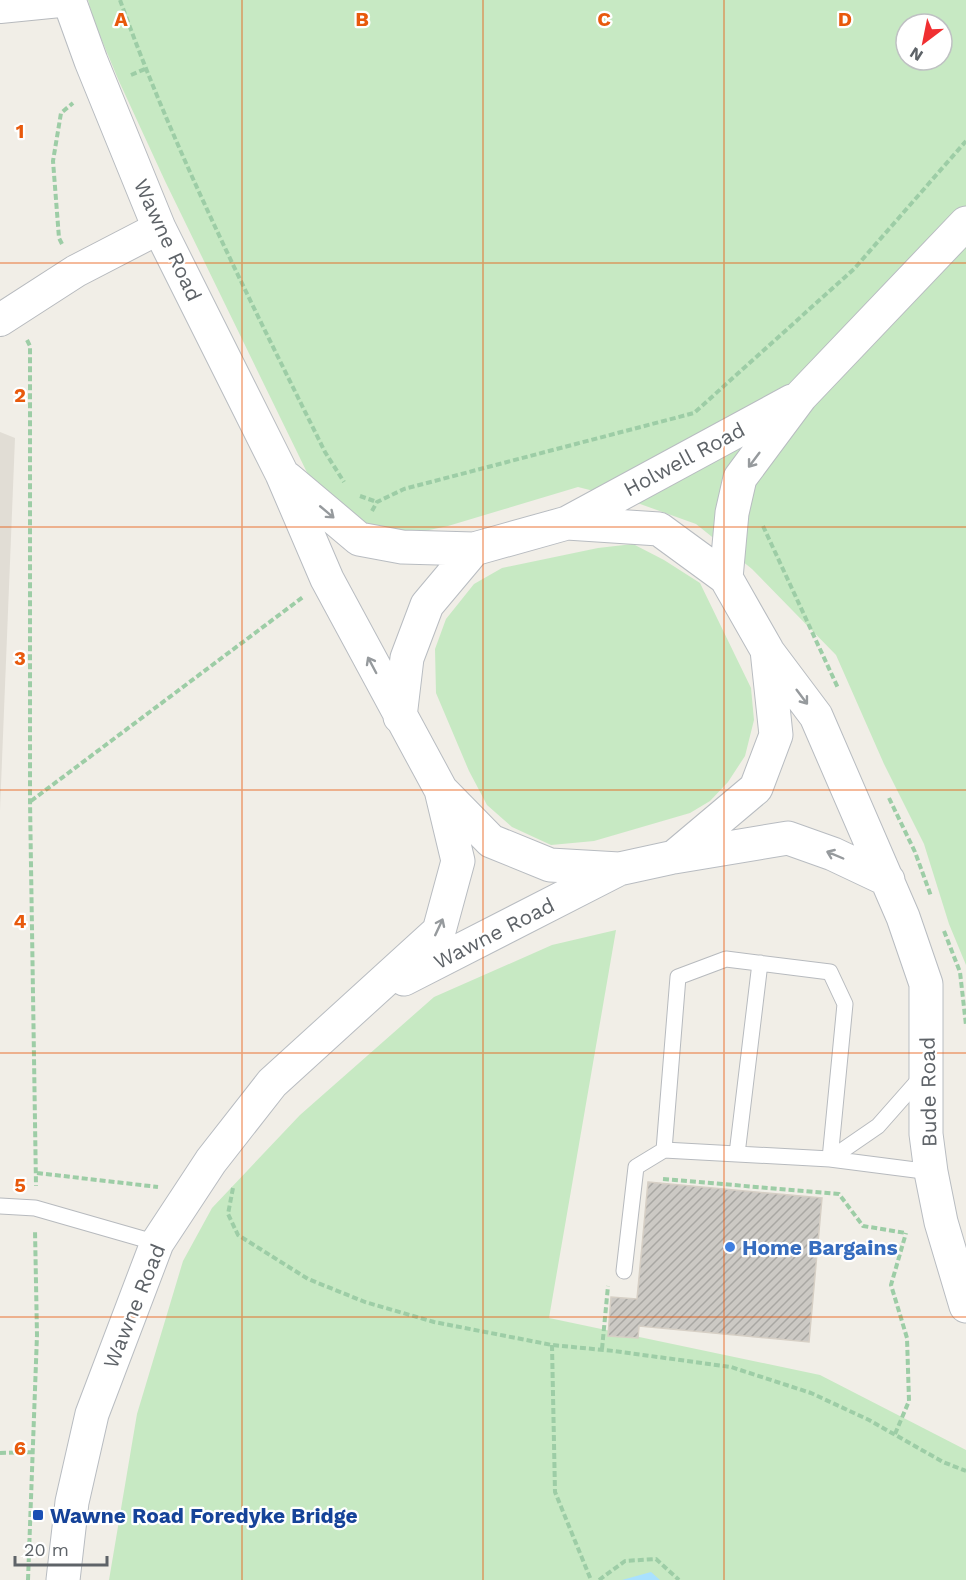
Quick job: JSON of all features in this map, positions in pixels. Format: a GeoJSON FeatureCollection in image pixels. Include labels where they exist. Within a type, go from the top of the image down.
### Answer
{"type":"FeatureCollection","features":[{"type":"Feature","properties":{"kind":"street"},"geometry":{"type":"LineString","coordinates":[[0,7],[70,0]]}},
{"type":"Feature","properties":{"kind":"street","name":"Wawne Road"},"geometry":{"type":"LineString","coordinates":[[63,1580],[72,1502],[92,1414],[158,1243],[211,1161],[272,1083],[440,931],[458,861],[441,790],[327,579],[282,474],[159,228],[91,61],[70,0]]}},
{"type":"Feature","properties":{"kind":"street","name":"Holwell Road"},"geometry":{"type":"LineString","coordinates":[[726,578],[732,513],[740,478],[801,396],[966,223]]}},
{"type":"Feature","properties":{"kind":"street"},"geometry":{"type":"LineString","coordinates":[[6,317],[76,271],[159,228]]}},
{"type":"Feature","properties":{"kind":"street","name":"Holwell Road"},"geometry":{"type":"LineString","coordinates":[[567,523],[801,396]]}},
{"type":"Feature","properties":{"kind":"street","name":"Wawne Road"},"geometry":{"type":"LineString","coordinates":[[282,474],[359,539],[402,547],[474,549],[567,523]]}},
{"type":"Feature","properties":{"kind":"street"},"geometry":{"type":"LineString","coordinates":[[567,523],[659,529],[726,578]]}},
{"type":"Feature","properties":{"kind":"street"},"geometry":{"type":"LineString","coordinates":[[400,717],[407,658],[427,605],[474,549]]}},
{"type":"Feature","properties":{"kind":"street","name":"Bude Road"},"geometry":{"type":"LineString","coordinates":[[726,578],[767,650],[816,716],[888,880],[926,984],[926,1134],[941,1222],[966,1306]]}},
{"type":"Feature","properties":{"kind":"street"},"geometry":{"type":"LineString","coordinates":[[674,857],[756,788],[776,735],[767,650]]}},
{"type":"Feature","properties":{"kind":"street"},"geometry":{"type":"LineString","coordinates":[[441,790],[491,841],[550,865],[619,869],[674,857],[788,838],[833,854],[888,880]]}},
{"type":"Feature","properties":{"kind":"street","name":"Wawne Road"},"geometry":{"type":"LineString","coordinates":[[368,997],[619,869]]}},
{"type":"Feature","properties":{"kind":"lane"},"geometry":{"type":"LineString","coordinates":[[664,1150],[678,977],[726,959],[830,972],[845,1004],[830,1159]]}},
{"type":"Feature","properties":{"kind":"lane"},"geometry":{"type":"LineString","coordinates":[[737,1154],[760,963]]}},
{"type":"Feature","properties":{"kind":"lane"},"geometry":{"type":"LineString","coordinates":[[830,1159],[878,1126],[926,1071]]}},
{"type":"Feature","properties":{"kind":"lane"},"geometry":{"type":"LineString","coordinates":[[624,1271],[636,1167],[664,1150],[830,1159],[931,1172]]}},
{"type":"Feature","properties":{"kind":"lane"},"geometry":{"type":"LineString","coordinates":[[0,1206],[35,1208],[158,1243]]}},
{"type":"Feature","properties":{"kind":"path"},"geometry":{"type":"LineString","coordinates":[[120,0],[145,69],[210,218],[324,452],[346,485]]}},
{"type":"Feature","properties":{"kind":"path"},"geometry":{"type":"LineString","coordinates":[[76,271],[59,238],[53,161],[61,113],[81,97],[102,86]]}},
{"type":"Feature","properties":{"kind":"path"},"geometry":{"type":"LineString","coordinates":[[359,539],[377,502],[404,489],[694,413],[854,269],[966,141]]}},
{"type":"Feature","properties":{"kind":"path"},"geometry":{"type":"LineString","coordinates":[[6,317],[30,346],[30,801],[37,1173],[35,1208],[37,1335],[28,1580]]}},
{"type":"Feature","properties":{"kind":"path"},"geometry":{"type":"LineString","coordinates":[[351,493],[377,502]]}},
{"type":"Feature","properties":{"kind":"path"},"geometry":{"type":"LineString","coordinates":[[30,801],[327,579]]}},
{"type":"Feature","properties":{"kind":"path"},"geometry":{"type":"LineString","coordinates":[[211,1161],[235,1176],[228,1214],[238,1234],[308,1279],[364,1302],[434,1322],[552,1345],[602,1349],[731,1367],[811,1393],[943,1462],[966,1471]]}},
{"type":"Feature","properties":{"kind":"path"},"geometry":{"type":"LineString","coordinates":[[37,1173],[168,1188]]}},
{"type":"Feature","properties":{"kind":"path"},"geometry":{"type":"LineString","coordinates":[[654,1178],[839,1194],[863,1226],[906,1233],[941,1222]]}},
{"type":"Feature","properties":{"kind":"path"},"geometry":{"type":"LineString","coordinates":[[895,1435],[909,1401],[907,1338],[891,1285],[906,1233]]}},
{"type":"Feature","properties":{"kind":"path"},"geometry":{"type":"LineString","coordinates":[[602,1349],[609,1280]]}},
{"type":"Feature","properties":{"kind":"path"},"geometry":{"type":"LineString","coordinates":[[552,1345],[555,1492],[591,1580]]}},
{"type":"Feature","properties":{"kind":"path"},"geometry":{"type":"LineString","coordinates":[[0,1453],[34,1452]]}},
{"type":"Feature","properties":{"kind":"path"},"geometry":{"type":"LineString","coordinates":[[599,1580],[625,1561],[656,1559],[679,1580]]}},
{"type":"Feature","properties":{"kind":"shaded area"},"geometry":{"type":"Polygon","coordinates":[[[0,432],[15,438],[0,810],[0,432]]]}},
{"type":"Feature","properties":{"kind":"green space"},"geometry":{"type":"Polygon","coordinates":[[[88,0],[966,0],[966,965],[949,924],[924,844],[884,764],[836,655],[752,569],[696,524],[629,500],[578,487],[448,526],[401,536],[374,532],[318,495],[165,181],[93,19],[88,0]]]}},
{"type":"Feature","properties":{"kind":"green space"},"geometry":{"type":"Polygon","coordinates":[[[633,544],[700,583],[751,688],[754,720],[745,756],[728,782],[710,801],[690,813],[594,841],[551,845],[512,827],[487,805],[469,771],[436,693],[435,649],[446,619],[474,584],[502,568],[598,548],[633,544]]]}},
{"type":"Feature","properties":{"kind":"green space"},"geometry":{"type":"Polygon","coordinates":[[[616,930],[549,1318],[820,1375],[966,1450],[966,1580],[109,1580],[137,1414],[183,1261],[212,1208],[300,1115],[434,997],[552,945],[616,930]]]}},
{"type":"Feature","properties":{"kind":"water"},"geometry":{"type":"Polygon","coordinates":[[[651,1572],[660,1580],[622,1580],[651,1572]]]}},
{"type":"Feature","properties":{"kind":"building","name":"Home Bargains"},"geometry":{"type":"Polygon","coordinates":[[[648,1182],[822,1198],[809,1342],[639,1326],[638,1338],[608,1336],[611,1297],[637,1299],[648,1182]]]}},
{"type":"Feature","properties":{"kind":"place","name":"Home Bargains"},"geometry":{"type":"Point","coordinates":[730,1247]}},
{"type":"Feature","properties":{"kind":"place","name":"Wawne Road Foredyke Bridge"},"geometry":{"type":"Point","coordinates":[38,1515]}}]}
